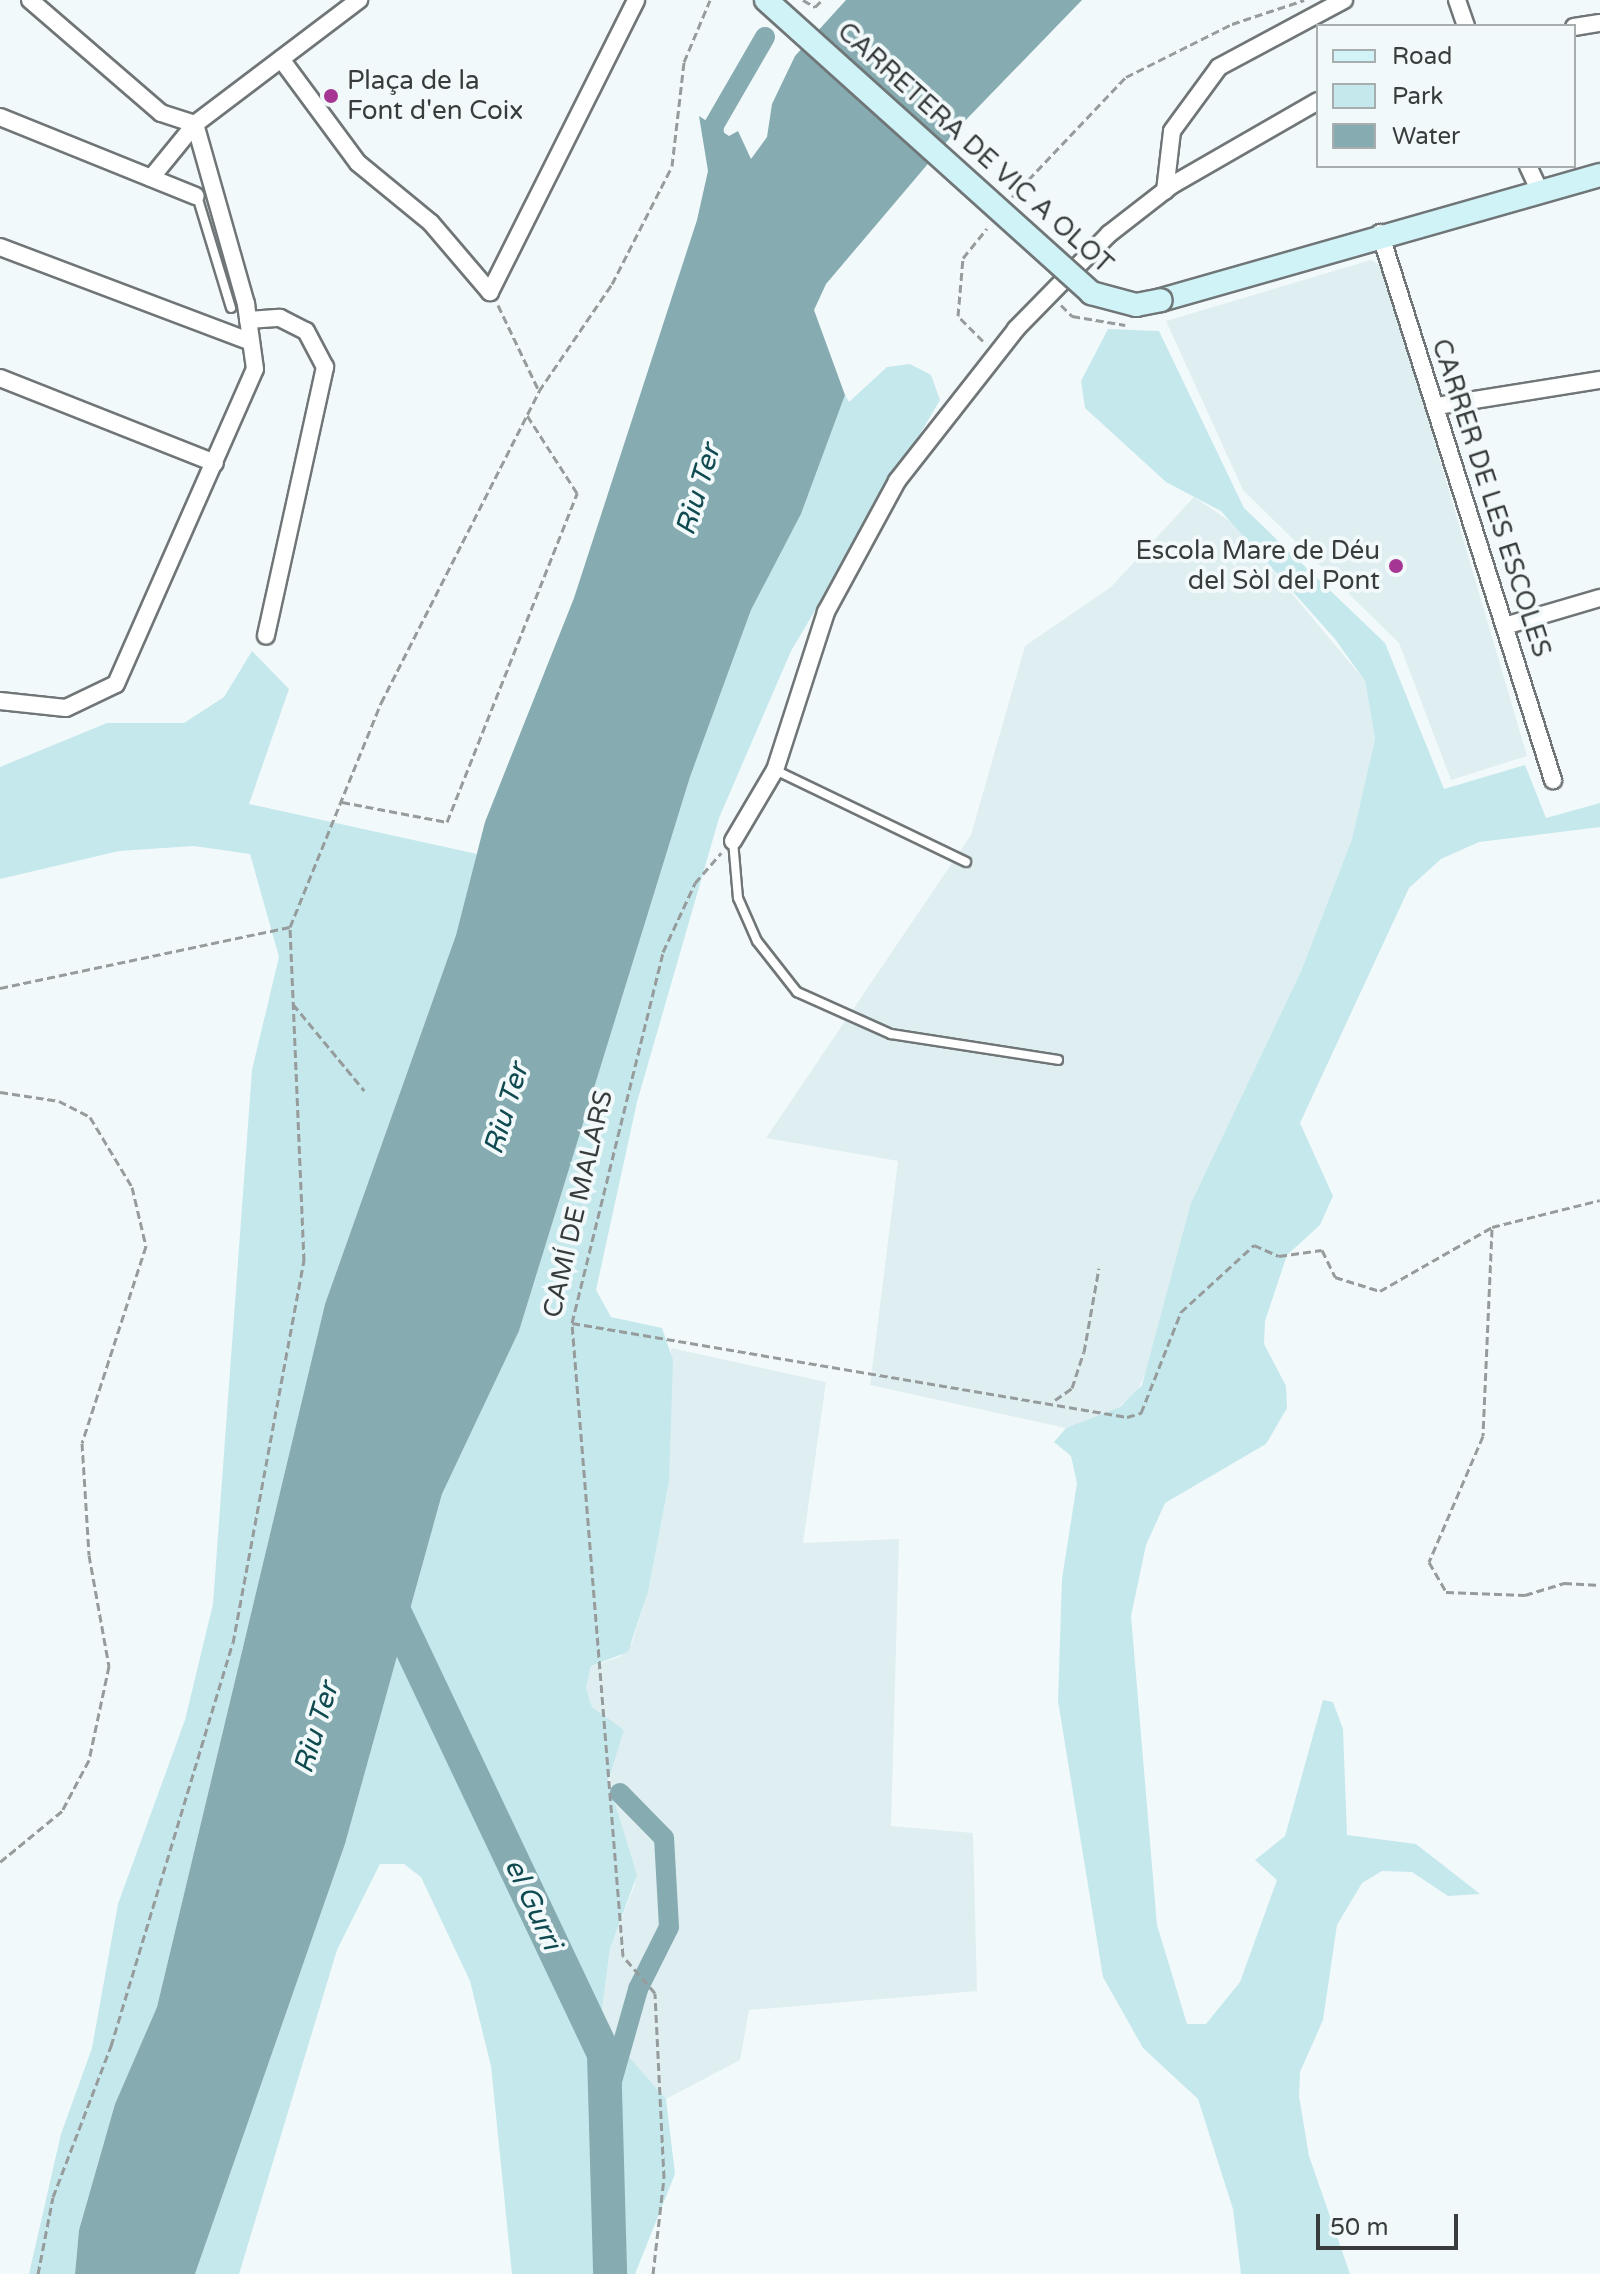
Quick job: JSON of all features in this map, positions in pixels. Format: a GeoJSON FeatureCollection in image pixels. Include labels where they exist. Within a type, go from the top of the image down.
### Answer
{"type":"FeatureCollection","features":[{"type":"Feature","properties":{"kind":"street"},"geometry":{"type":"LineString","coordinates":[[30,0],[161,113],[195,124]]}},
{"type":"Feature","properties":{"kind":"street"},"geometry":{"type":"LineString","coordinates":[[151,178],[195,124],[359,0]]}},
{"type":"Feature","properties":{"kind":"street"},"geometry":{"type":"LineString","coordinates":[[281,59],[358,163],[431,223],[490,292],[636,0]]}},
{"type":"Feature","properties":{"kind":"street","name":"CARRETERA DE VIC A OLOT"},"geometry":{"type":"LineString","coordinates":[[766,0],[1091,293],[1136,305],[1380,233],[1600,175]]}},
{"type":"Feature","properties":{"kind":"street"},"geometry":{"type":"LineString","coordinates":[[1165,191],[1172,131],[1219,67],[1344,0]]}},
{"type":"Feature","properties":{"kind":"street"},"geometry":{"type":"LineString","coordinates":[[1457,0],[1465,24]]}},
{"type":"Feature","properties":{"kind":"street"},"geometry":{"type":"LineString","coordinates":[[1576,27],[1600,23]]}},
{"type":"Feature","properties":{"kind":"street"},"geometry":{"type":"LineString","coordinates":[[733,841],[775,770],[826,612],[897,481],[1000,357],[1016,329],[1109,234],[1165,191],[1316,102]]}},
{"type":"Feature","properties":{"kind":"street"},"geometry":{"type":"LineString","coordinates":[[0,117],[196,196]]}},
{"type":"Feature","properties":{"kind":"street"},"geometry":{"type":"LineString","coordinates":[[0,701],[66,708],[116,684],[255,369],[248,320],[195,124]]}},
{"type":"Feature","properties":{"kind":"street"},"geometry":{"type":"LineString","coordinates":[[1529,168],[1539,190]]}},
{"type":"Feature","properties":{"kind":"street","name":"CARRER DE LES ESCOLES"},"geometry":{"type":"LineString","coordinates":[[1380,233],[1508,625],[1553,780]]}},
{"type":"Feature","properties":{"kind":"street"},"geometry":{"type":"LineString","coordinates":[[0,247],[251,342]]}},
{"type":"Feature","properties":{"kind":"street"},"geometry":{"type":"LineString","coordinates":[[248,320],[280,318],[306,331],[325,367],[266,636]]}},
{"type":"Feature","properties":{"kind":"street"},"geometry":{"type":"LineString","coordinates":[[0,378],[215,463]]}},
{"type":"Feature","properties":{"kind":"street"},"geometry":{"type":"LineString","coordinates":[[1437,406],[1600,380]]}},
{"type":"Feature","properties":{"kind":"street"},"geometry":{"type":"LineString","coordinates":[[1508,625],[1600,598]]}},
{"type":"Feature","properties":{"kind":"lane"},"geometry":{"type":"LineString","coordinates":[[196,196],[231,308]]}},
{"type":"Feature","properties":{"kind":"lane"},"geometry":{"type":"LineString","coordinates":[[775,770],[966,862]]}},
{"type":"Feature","properties":{"kind":"lane"},"geometry":{"type":"LineString","coordinates":[[733,841],[738,898],[757,941],[797,992],[891,1034],[1058,1060]]}},
{"type":"Feature","properties":{"kind":"path"},"geometry":{"type":"LineString","coordinates":[[38,2274],[53,2197],[111,2046],[233,1643],[304,1261],[290,927],[381,703],[539,391],[612,284],[672,166],[684,62],[710,0]]}},
{"type":"Feature","properties":{"kind":"path"},"geometry":{"type":"LineString","coordinates":[[803,0],[815,7],[822,0]]}},
{"type":"Feature","properties":{"kind":"path"},"geometry":{"type":"LineString","coordinates":[[1007,203],[1126,77],[1232,24],[1304,0]]}},
{"type":"Feature","properties":{"kind":"path"},"geometry":{"type":"LineString","coordinates":[[989,225],[963,258],[958,316],[1000,357]]}},
{"type":"Feature","properties":{"kind":"path"},"geometry":{"type":"LineString","coordinates":[[490,292],[539,391]]}},
{"type":"Feature","properties":{"kind":"path"},"geometry":{"type":"LineString","coordinates":[[1072,316],[1117,325]]}},
{"type":"Feature","properties":{"kind":"path"},"geometry":{"type":"LineString","coordinates":[[342,802],[447,822],[577,493],[527,415]]}},
{"type":"Feature","properties":{"kind":"path","name":"CAMÍ DE MALARS"},"geometry":{"type":"LineString","coordinates":[[653,2274],[664,2178],[655,1993],[623,1956],[572,1323],[663,952],[695,883],[733,841]]}},
{"type":"Feature","properties":{"kind":"path"},"geometry":{"type":"LineString","coordinates":[[0,988],[290,927]]}},
{"type":"Feature","properties":{"kind":"path"},"geometry":{"type":"LineString","coordinates":[[293,1004],[364,1090]]}},
{"type":"Feature","properties":{"kind":"path"},"geometry":{"type":"LineString","coordinates":[[0,1092],[59,1101],[90,1117],[132,1187],[146,1246],[82,1443],[89,1555],[109,1666],[89,1760],[62,1811],[0,1862]]}},
{"type":"Feature","properties":{"kind":"path"},"geometry":{"type":"LineString","coordinates":[[572,1323],[1055,1400],[1092,1411],[1141,1413],[1181,1312],[1254,1245],[1279,1256],[1322,1250],[1335,1277],[1380,1291],[1492,1227],[1600,1200]]}},
{"type":"Feature","properties":{"kind":"path"},"geometry":{"type":"LineString","coordinates":[[1492,1227],[1483,1436],[1429,1562],[1446,1592],[1525,1595],[1564,1583],[1600,1585]]}},
{"type":"Feature","properties":{"kind":"path"},"geometry":{"type":"LineString","coordinates":[[1055,1400],[1072,1388],[1084,1352],[1099,1268]]}},
{"type":"Feature","properties":{"kind":"shaded area","name":"Escola Mare de Déu del Sòl del Pont"},"geometry":{"type":"Polygon","coordinates":[[[1371,260],[1383,267],[1527,756],[1451,780],[1399,643],[1243,490],[1166,321],[1371,260]]]}},
{"type":"Feature","properties":{"kind":"shaded area"},"geometry":{"type":"Polygon","coordinates":[[[1194,497],[1234,524],[1365,681],[1375,740],[1352,839],[1302,969],[1191,1203],[1154,1356],[1136,1393],[1113,1411],[1066,1428],[870,1385],[898,1161],[766,1138],[971,835],[1025,646],[1111,587],[1194,497]]]}},
{"type":"Feature","properties":{"kind":"shaded area"},"geometry":{"type":"Polygon","coordinates":[[[671,1348],[826,1382],[803,1543],[899,1539],[891,1826],[973,1833],[977,1991],[749,2010],[740,2060],[666,2099],[600,2024],[610,1949],[635,1884],[611,1804],[608,1719],[592,1707],[586,1688],[591,1666],[620,1657],[632,1643],[648,1592],[669,1482],[671,1348]]]}},
{"type":"Feature","properties":{"kind":"green space"},"geometry":{"type":"Polygon","coordinates":[[[1108,329],[1159,331],[1244,508],[1385,643],[1444,789],[1525,765],[1546,818],[1600,803],[1600,827],[1479,842],[1441,859],[1409,888],[1300,1123],[1333,1196],[1320,1225],[1287,1255],[1265,1321],[1264,1344],[1286,1386],[1287,1408],[1266,1444],[1165,1503],[1146,1545],[1131,1616],[1157,1925],[1187,2024],[1206,2024],[1240,1982],[1277,1880],[1255,1860],[1285,1836],[1323,1700],[1333,1702],[1343,1729],[1347,1835],[1416,1844],[1480,1894],[1448,1896],[1412,1872],[1382,1871],[1362,1883],[1337,1925],[1323,2020],[1300,2072],[1299,2096],[1309,2156],[1350,2274],[1241,2274],[1233,2209],[1198,2099],[1143,2048],[1103,1977],[1058,1701],[1062,1579],[1077,1483],[1071,1456],[1054,1442],[1066,1428],[1120,1407],[1142,1385],[1191,1203],[1302,969],[1352,839],[1375,739],[1365,681],[1335,639],[1221,511],[1166,482],[1085,408],[1081,381],[1108,329]]]}},
{"type":"Feature","properties":{"kind":"green space"},"geometry":{"type":"Polygon","coordinates":[[[910,364],[931,375],[940,400],[791,651],[719,818],[637,1102],[596,1290],[611,1317],[662,1328],[673,1360],[669,1482],[648,1592],[628,1652],[591,1666],[586,1688],[592,1707],[624,1730],[608,1781],[637,1875],[610,1949],[600,2024],[666,2099],[675,2174],[635,2274],[512,2274],[491,2066],[470,1981],[421,1877],[404,1864],[380,1864],[337,1950],[239,2274],[195,2274],[345,1844],[442,1494],[519,1331],[690,777],[751,610],[801,514],[845,395],[849,402],[887,367],[910,364]]]}},
{"type":"Feature","properties":{"kind":"green space"},"geometry":{"type":"Polygon","coordinates":[[[252,651],[289,689],[249,804],[477,854],[456,935],[325,1304],[157,2007],[115,2104],[79,2230],[75,2274],[29,2274],[61,2134],[92,2048],[118,1904],[185,1720],[213,1604],[252,1070],[279,957],[250,854],[194,846],[119,851],[0,879],[0,767],[107,723],[184,723],[224,697],[252,651]]]}},
{"type":"Feature","properties":{"kind":"water","name":"Riu Ter"},"geometry":{"type":"Polygon","coordinates":[[[846,0],[1082,0],[960,126],[826,284],[814,310],[845,395],[801,514],[751,610],[690,777],[519,1331],[442,1494],[345,1844],[195,2274],[75,2274],[79,2230],[115,2104],[157,2007],[325,1304],[456,935],[485,822],[574,598],[697,220],[708,171],[699,116],[729,136],[738,131],[751,159],[767,137],[772,104],[795,56],[846,0]]]}},
{"type":"Feature","properties":{"kind":"waterway"},"geometry":{"type":"LineString","coordinates":[[717,152],[713,127],[765,37]]}},
{"type":"Feature","properties":{"kind":"waterway","name":"el Gurri"},"geometry":{"type":"LineString","coordinates":[[383,1588],[604,2054],[610,2274]]}},
{"type":"Feature","properties":{"kind":"waterway"},"geometry":{"type":"LineString","coordinates":[[605,2106],[638,1989],[669,1927],[664,1838],[620,1793]]}},
{"type":"Feature","properties":{"kind":"place","name":"Plaça de la Font d'en Coix"},"geometry":{"type":"Point","coordinates":[331,96]}},
{"type":"Feature","properties":{"kind":"place","name":"Escola Mare de Déu del Sòl del Pont"},"geometry":{"type":"Point","coordinates":[1396,566]}}]}
